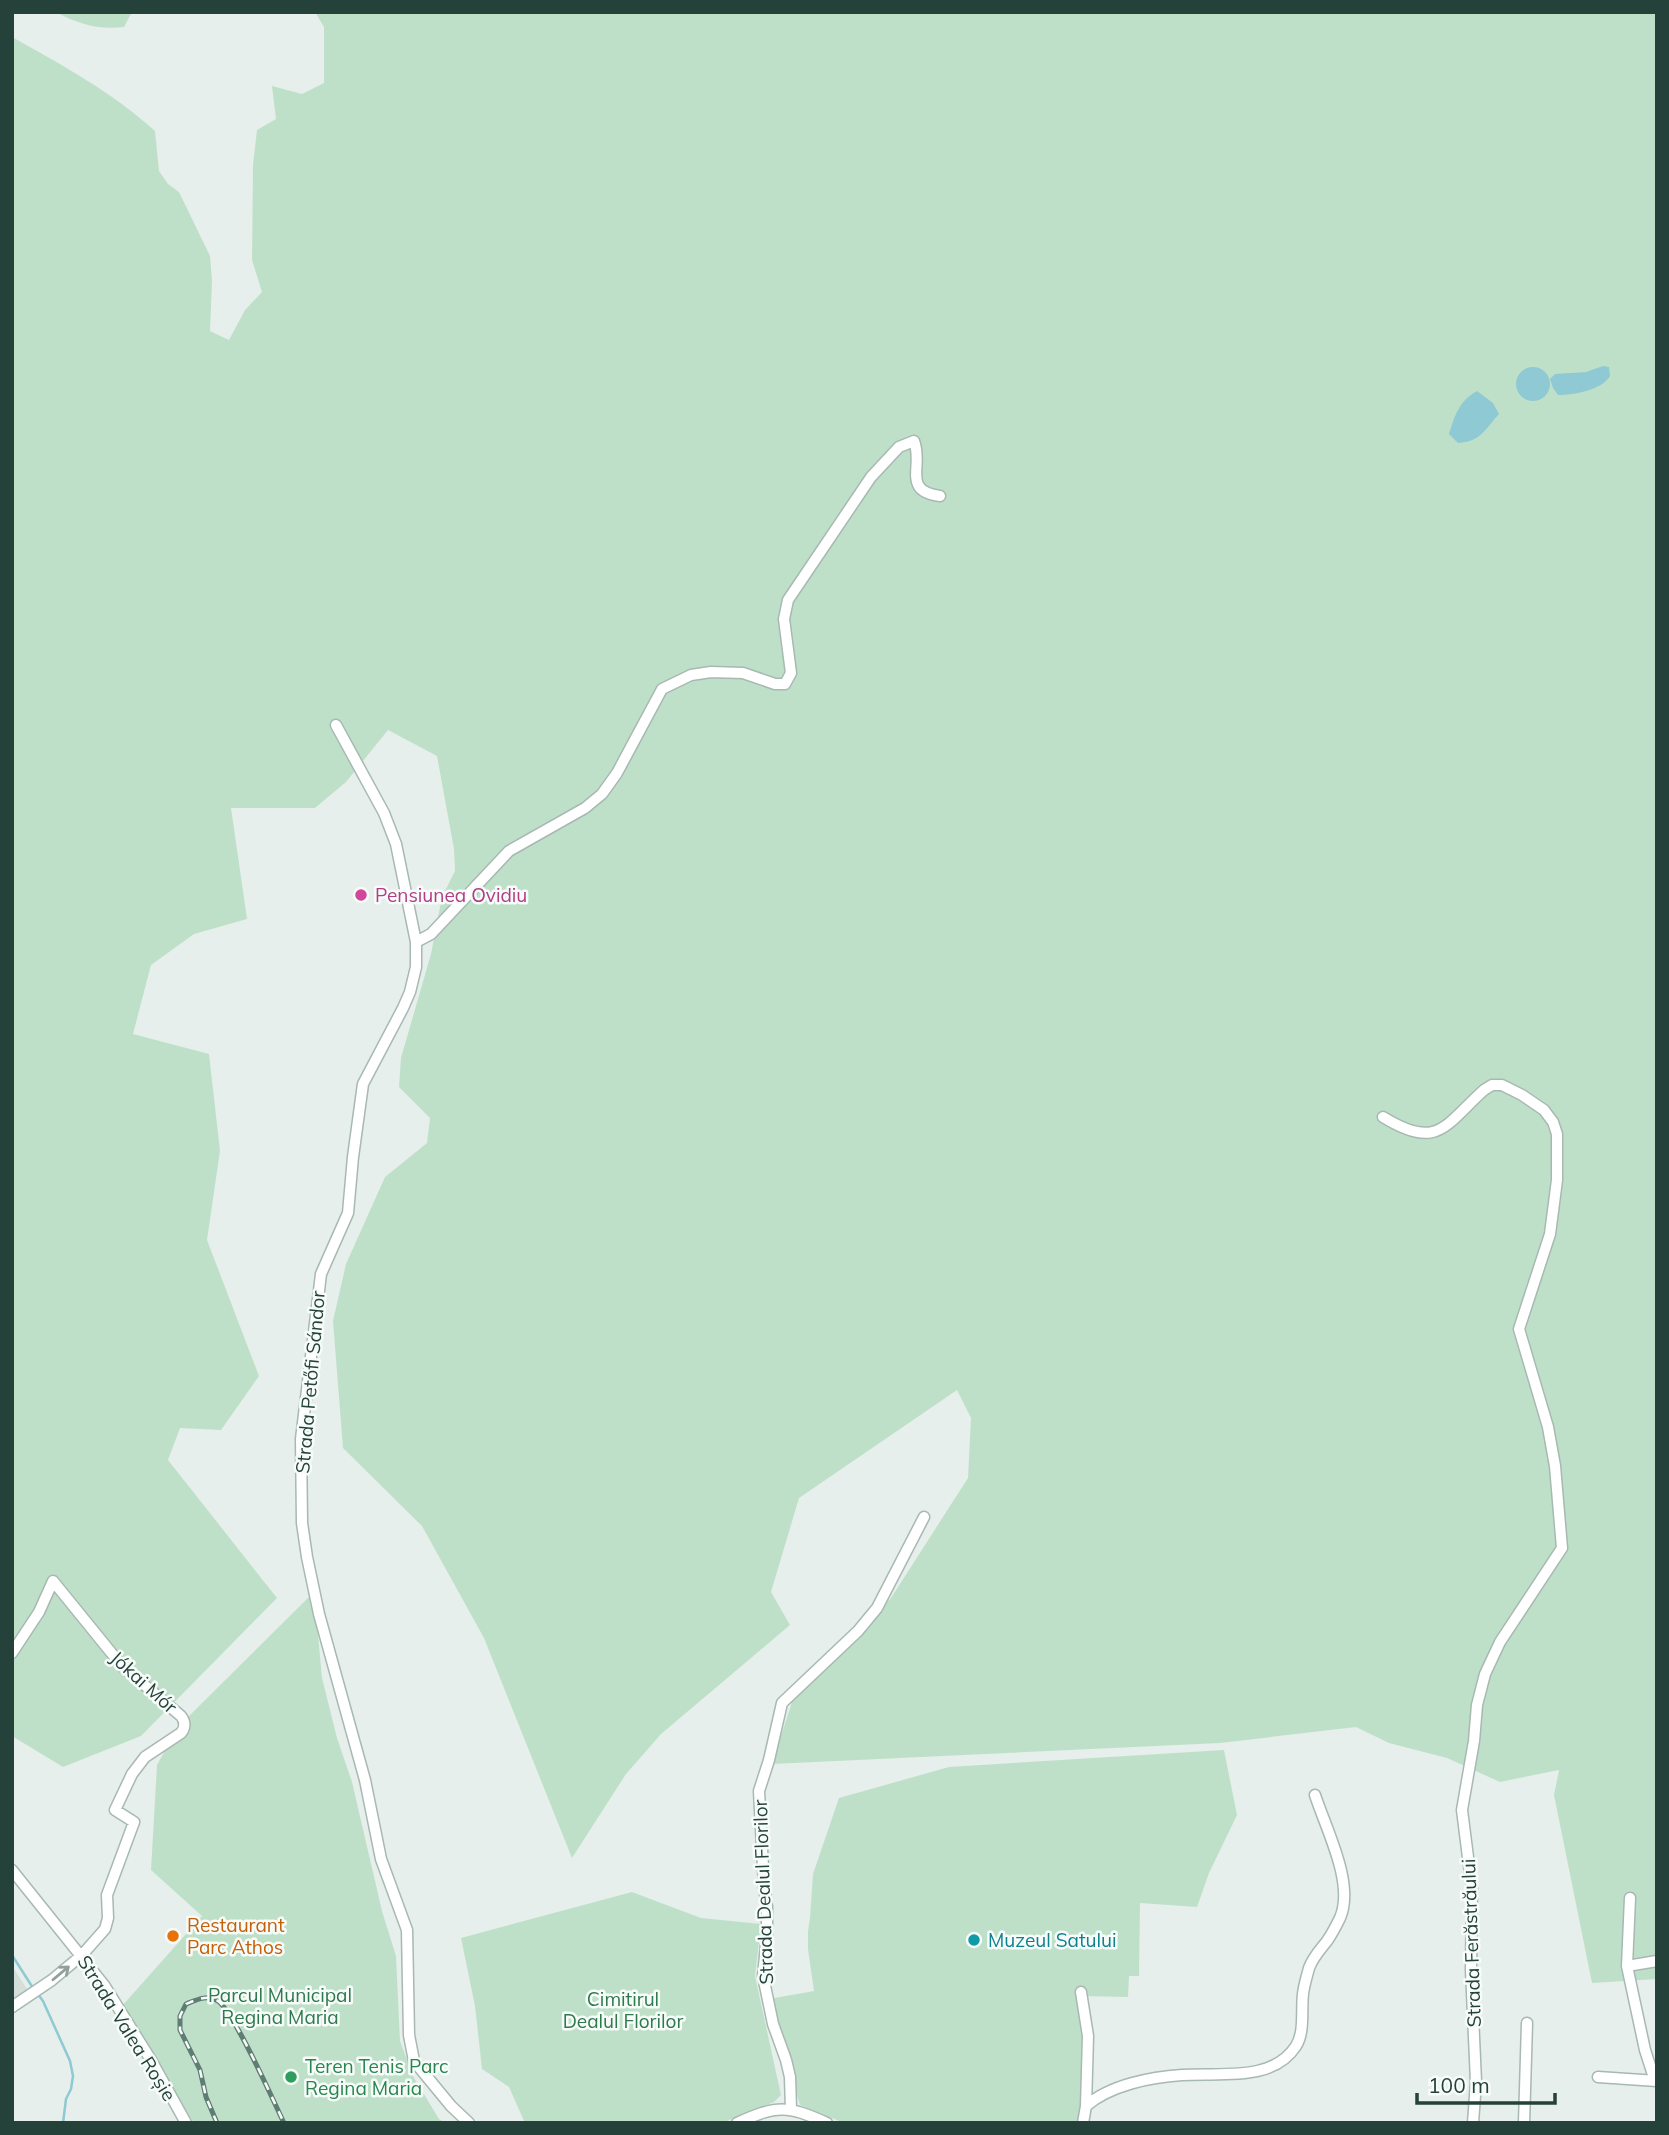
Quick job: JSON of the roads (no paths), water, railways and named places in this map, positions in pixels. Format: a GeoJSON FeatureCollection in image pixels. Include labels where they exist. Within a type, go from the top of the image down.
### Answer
{"type":"FeatureCollection","features":[{"type":"Feature","properties":{"kind":"street"},"geometry":{"type":"LineString","coordinates":[[416,942],[431,934],[509,851],[574,814],[602,794],[617,773],[662,689],[691,675],[711,672],[743,673],[775,684],[785,684],[790,673],[785,619],[788,600],[871,477],[899,447],[914,441],[916,443],[917,485],[928,494],[940,496]]}},
{"type":"Feature","properties":{"kind":"street","name":"Strada Petőfi Sándor"},"geometry":{"type":"LineString","coordinates":[[336,725],[392,833],[416,942],[416,967],[410,992],[363,1084],[348,1213],[321,1274],[314,1314],[309,1383],[301,1439],[302,1523],[319,1614],[365,1780],[381,1859],[407,1930],[409,2035],[414,2062],[469,2123]]}},
{"type":"Feature","properties":{"kind":"street","name":"Strada Ferăstrăului"},"geometry":{"type":"LineString","coordinates":[[1383,1117],[1401,1128],[1429,1132],[1440,1130],[1484,1090],[1492,1085],[1502,1085],[1544,1110],[1553,1122],[1557,1134],[1557,1180],[1550,1234],[1519,1329],[1548,1427],[1555,1466],[1562,1548],[1500,1642],[1485,1674],[1477,1705],[1474,1741],[1462,1810],[1472,1889],[1471,1970],[1476,2082],[1473,2123]]}},
{"type":"Feature","properties":{"kind":"street","name":"Strada Dealul Florilor"},"geometry":{"type":"LineString","coordinates":[[791,2109],[790,2077],[773,2024],[763,1976],[767,1907],[759,1791],[782,1703],[858,1631],[877,1608],[924,1517]]}},
{"type":"Feature","properties":{"kind":"street","name":"Jókai Mór"},"geometry":{"type":"LineString","coordinates":[[12,1653],[39,1612],[53,1581],[122,1666],[181,1716],[184,1722],[181,1732],[145,1756],[132,1774],[115,1810],[134,1822],[107,1895],[108,1924],[82,1955]]}},
{"type":"Feature","properties":{"kind":"street"},"geometry":{"type":"LineString","coordinates":[[1086,2106],[1103,2094],[1168,2076],[1229,2075],[1264,2069],[1290,2054],[1297,2045],[1303,1992],[1312,1961],[1334,1929],[1345,1901],[1344,1879],[1315,1795]]}},
{"type":"Feature","properties":{"kind":"street","name":"Strada Valea Roșie"},"geometry":{"type":"LineString","coordinates":[[12,1870],[104,1985],[186,2123]]}},
{"type":"Feature","properties":{"kind":"street"},"geometry":{"type":"LineString","coordinates":[[1598,2077],[1656,2081],[1645,2050],[1627,1966],[1630,1898]]}},
{"type":"Feature","properties":{"kind":"street"},"geometry":{"type":"LineString","coordinates":[[12,2007],[82,1955]]}},
{"type":"Feature","properties":{"kind":"street"},"geometry":{"type":"LineString","coordinates":[[1627,1966],[1657,1961]]}},
{"type":"Feature","properties":{"kind":"street"},"geometry":{"type":"LineString","coordinates":[[1081,1992],[1089,2060],[1083,2123]]}},
{"type":"Feature","properties":{"kind":"street"},"geometry":{"type":"LineString","coordinates":[[1524,2123],[1527,2023]]}},
{"type":"Feature","properties":{"kind":"street"},"geometry":{"type":"LineString","coordinates":[[737,2123],[764,2111],[791,2109],[827,2123]]}},
{"type":"Feature","properties":{"kind":"water"},"geometry":{"type":"Polygon","coordinates":[[[1603,366],[1609,367],[1610,376],[1601,385],[1579,393],[1558,395],[1553,388],[1550,379],[1555,374],[1586,372],[1603,366]]]}},
{"type":"Feature","properties":{"kind":"water"},"geometry":{"type":"Polygon","coordinates":[[[1533,367],[1545,372],[1550,384],[1545,396],[1533,401],[1521,396],[1516,384],[1521,372],[1533,367]]]}},
{"type":"Feature","properties":{"kind":"water"},"geometry":{"type":"Polygon","coordinates":[[[1477,391],[1493,403],[1499,414],[1478,437],[1458,443],[1449,434],[1453,421],[1462,404],[1477,391]]]}},
{"type":"Feature","properties":{"kind":"waterway"},"geometry":{"type":"LineString","coordinates":[[12,1955],[33,1988]]}},
{"type":"Feature","properties":{"kind":"waterway"},"geometry":{"type":"LineString","coordinates":[[37,1993],[70,2061],[73,2076],[63,2123]]}},
{"type":"Feature","properties":{"kind":"railway"},"geometry":{"type":"LineString","coordinates":[[217,2123],[206,2097],[200,2070],[180,2030],[180,2016],[186,2004],[206,1998],[218,2001],[234,2021],[284,2123]]}},
{"type":"Feature","properties":{"kind":"place","name":"Pensiunea Ovidiu"},"geometry":{"type":"Point","coordinates":[361,895]}},
{"type":"Feature","properties":{"kind":"place","name":"Restaurant Parc Athos"},"geometry":{"type":"Point","coordinates":[173,1936]}},
{"type":"Feature","properties":{"kind":"place","name":"Muzeul Satului"},"geometry":{"type":"Point","coordinates":[974,1940]}},
{"type":"Feature","properties":{"kind":"place","name":"Teren Tenis Parc Regina Maria"},"geometry":{"type":"Point","coordinates":[291,2077]}},
{"type":"Feature","properties":{"kind":"park label","name":"Parcul Municipal Regina Maria"},"geometry":{"type":"Point","coordinates":[280,2006]}},
{"type":"Feature","properties":{"kind":"park label","name":"Cimitirul Dealul Florilor"},"geometry":{"type":"Point","coordinates":[623,2010]}}]}
